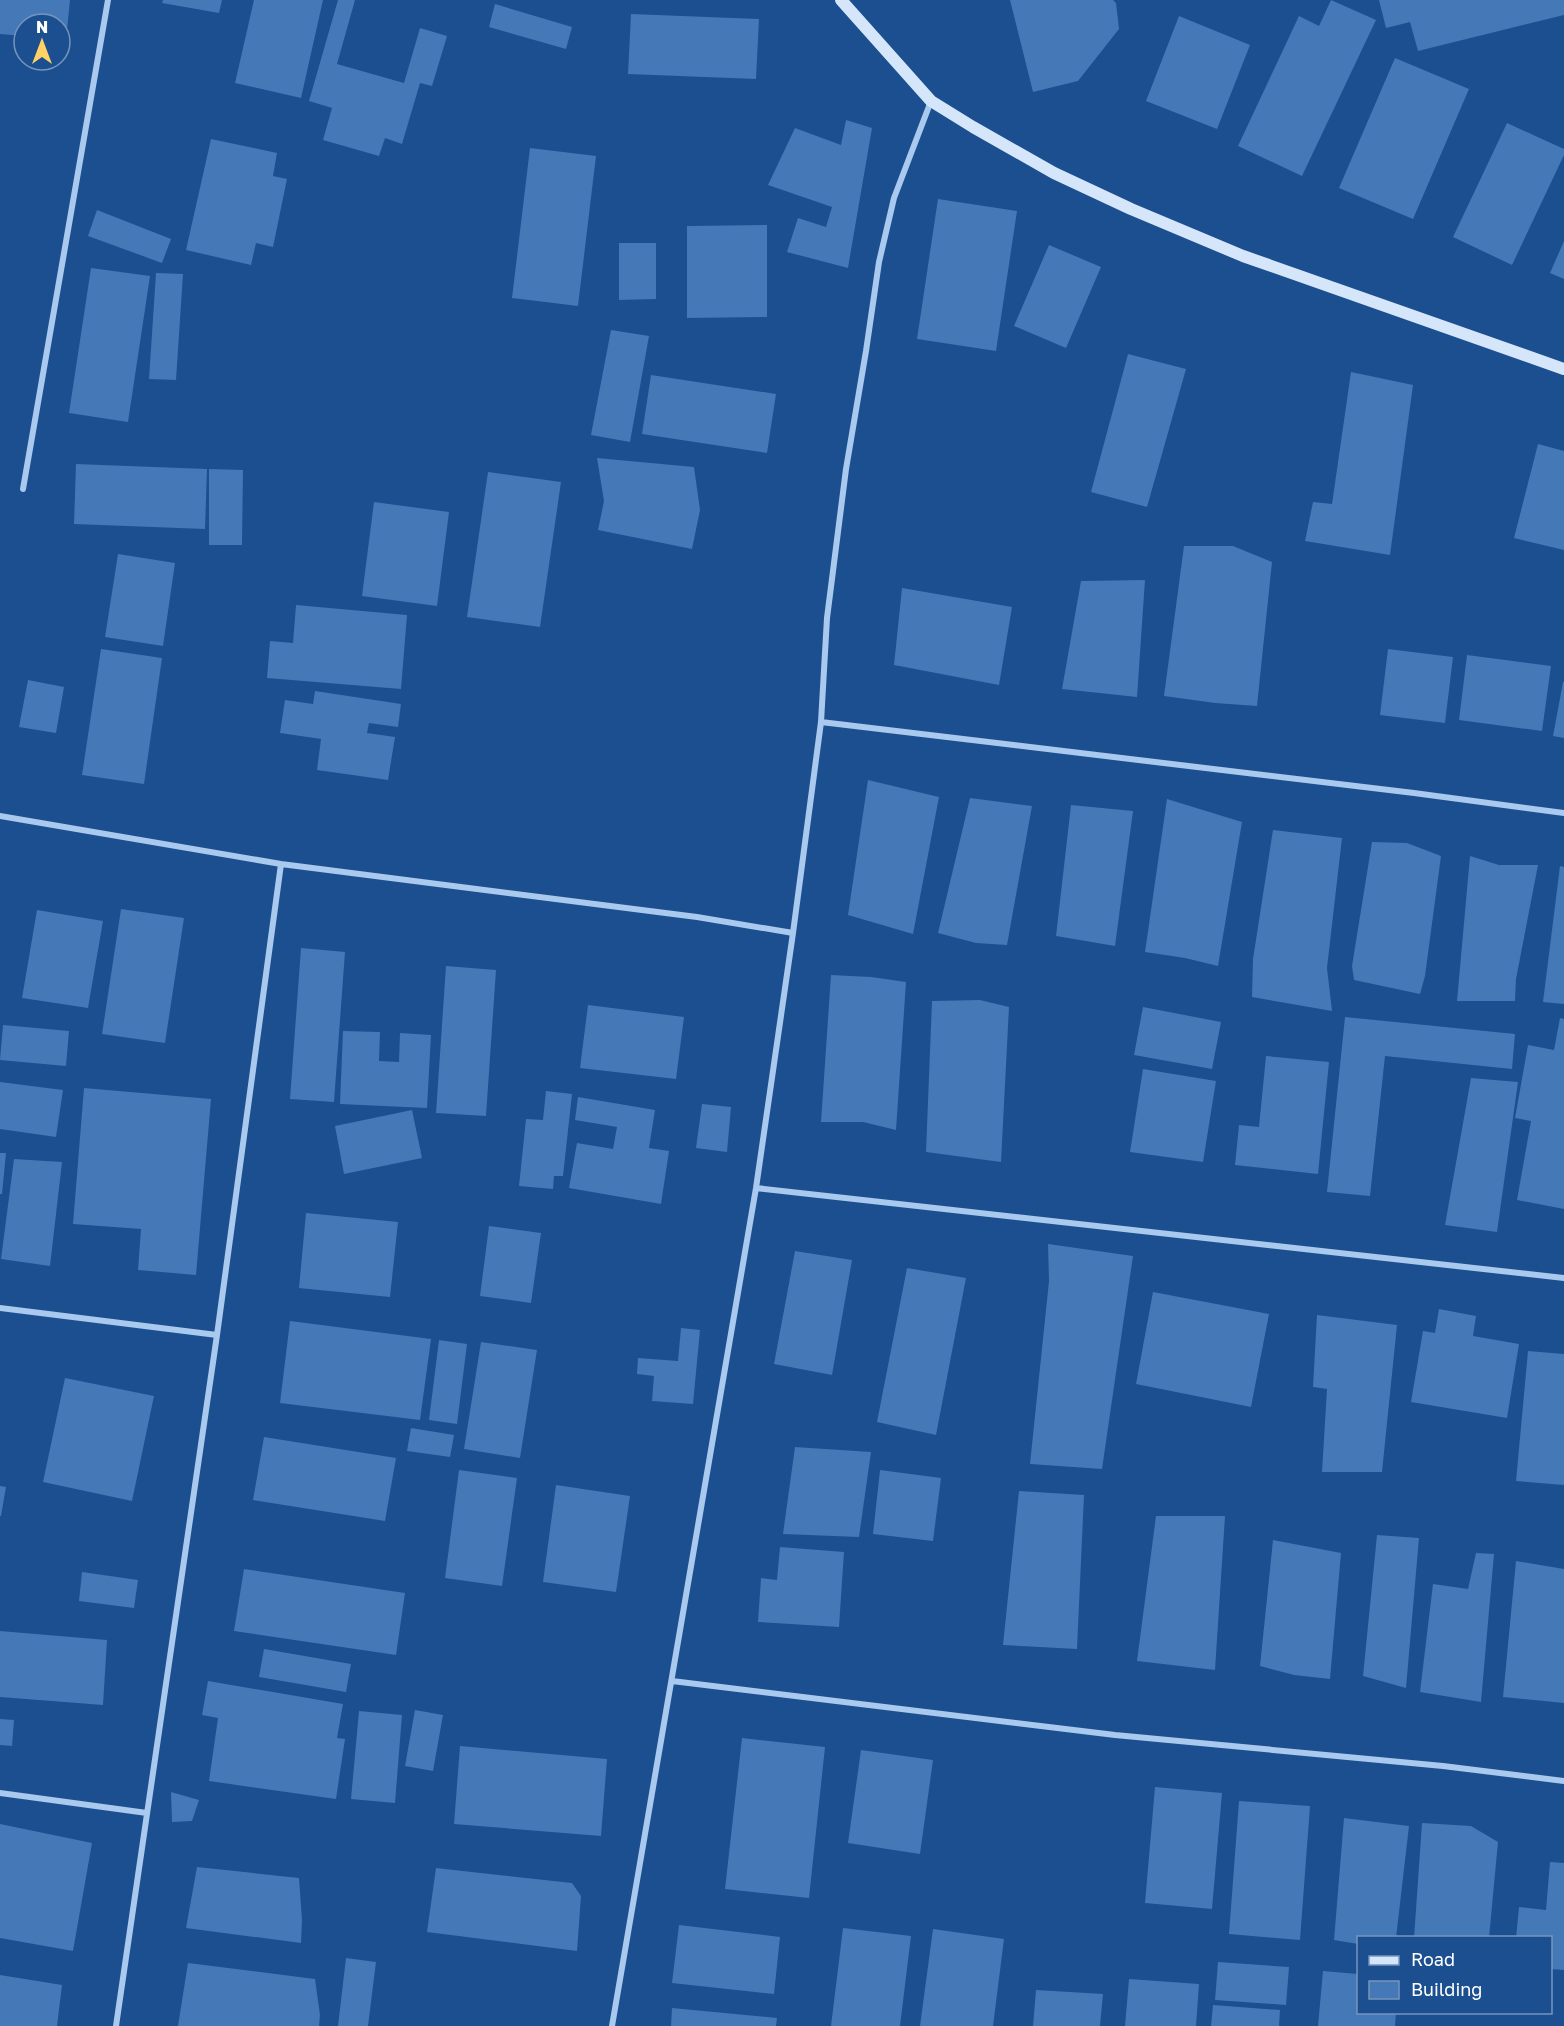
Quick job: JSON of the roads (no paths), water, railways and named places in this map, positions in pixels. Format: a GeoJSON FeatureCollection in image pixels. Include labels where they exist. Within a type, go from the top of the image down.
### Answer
{"type":"FeatureCollection","features":[{"type":"Feature","properties":{"kind":"street"},"geometry":{"type":"LineString","coordinates":[[23,489],[108,0]]}},
{"type":"Feature","properties":{"kind":"street"},"geometry":{"type":"LineString","coordinates":[[842,0],[930,101],[1054,173],[1131,209],[1243,256],[1502,345],[1564,369]]}},
{"type":"Feature","properties":{"kind":"street"},"geometry":{"type":"LineString","coordinates":[[612,2026],[756,1188],[794,933],[821,722],[827,618],[846,470],[879,262],[894,198],[930,101]]}},
{"type":"Feature","properties":{"kind":"street"},"geometry":{"type":"LineString","coordinates":[[821,722],[1564,813]]}},
{"type":"Feature","properties":{"kind":"street"},"geometry":{"type":"LineString","coordinates":[[0,816],[281,864],[698,916],[794,933]]}},
{"type":"Feature","properties":{"kind":"street"},"geometry":{"type":"LineString","coordinates":[[116,2026],[217,1335],[281,864]]}},
{"type":"Feature","properties":{"kind":"street"},"geometry":{"type":"LineString","coordinates":[[756,1188],[1564,1278]]}},
{"type":"Feature","properties":{"kind":"street"},"geometry":{"type":"LineString","coordinates":[[0,1308],[217,1335]]}},
{"type":"Feature","properties":{"kind":"street"},"geometry":{"type":"LineString","coordinates":[[672,1680],[1115,1735],[1443,1766],[1564,1781]]}},
{"type":"Feature","properties":{"kind":"street"},"geometry":{"type":"LineString","coordinates":[[0,1792],[147,1813]]}}]}
